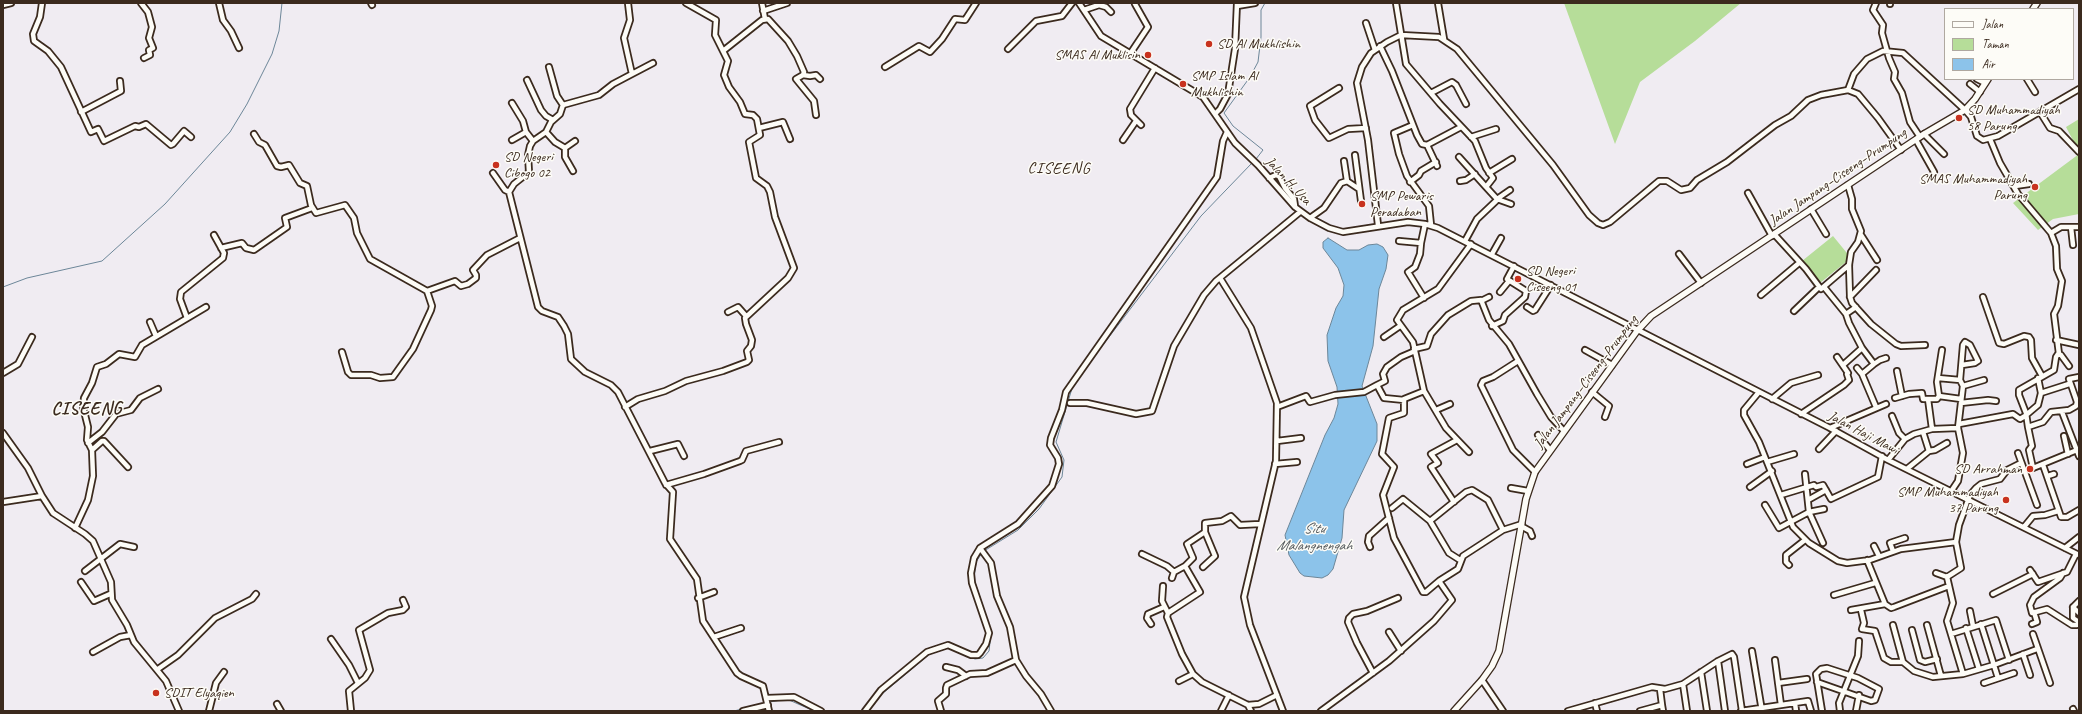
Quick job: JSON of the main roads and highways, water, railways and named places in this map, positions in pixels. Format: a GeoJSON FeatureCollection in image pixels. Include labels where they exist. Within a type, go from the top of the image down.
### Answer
{"type":"FeatureCollection","features":[{"type":"Feature","properties":{"kind":"main road","name":"Jalan Jampang–Ciseeng–Prumpung"},"geometry":{"type":"LineString","coordinates":[[1454,711],[1482,680],[1492,666],[1501,645],[1521,525],[1528,491],[1535,472],[1563,430],[1637,331],[1651,316],[1920,137],[1965,110],[1987,81]]}},
{"type":"Feature","properties":{"kind":"water","name":"Situ Malangnengah"},"geometry":{"type":"Polygon","coordinates":[[[1328,238],[1347,250],[1359,250],[1368,245],[1377,244],[1383,247],[1388,255],[1386,269],[1379,289],[1373,346],[1362,386],[1377,424],[1377,441],[1344,510],[1342,538],[1333,569],[1328,575],[1322,578],[1304,576],[1300,573],[1289,555],[1285,535],[1325,435],[1334,418],[1338,404],[1337,387],[1328,361],[1327,335],[1336,308],[1343,296],[1344,285],[1338,268],[1323,248],[1323,242],[1328,238]]]}},
{"type":"Feature","properties":{"kind":"waterway"},"geometry":{"type":"LineString","coordinates":[[3,287],[27,278],[102,261],[165,204],[230,132],[247,104],[272,54],[279,31],[282,3]]}},
{"type":"Feature","properties":{"kind":"waterway"},"geometry":{"type":"LineString","coordinates":[[1256,159],[1263,150],[1233,126],[1224,113],[1250,77],[1258,62],[1261,37],[1261,10],[1265,3]]}},
{"type":"Feature","properties":{"kind":"waterway"},"geometry":{"type":"LineString","coordinates":[[1090,362],[1201,216],[1252,163]]}},
{"type":"Feature","properties":{"kind":"waterway"},"geometry":{"type":"LineString","coordinates":[[984,551],[1018,530],[1039,509],[1062,477],[1064,460],[1056,442],[1073,385]]}},
{"type":"Feature","properties":{"kind":"waterway"},"geometry":{"type":"LineString","coordinates":[[982,553],[976,562],[974,579],[991,631]]}},
{"type":"Feature","properties":{"kind":"waterway"},"geometry":{"type":"LineString","coordinates":[[967,656],[975,659],[983,658],[989,651],[991,634]]}},
{"type":"Feature","properties":{"kind":"waterway"},"geometry":{"type":"LineString","coordinates":[[869,711],[882,694],[931,653]]}},
{"type":"Feature","properties":{"kind":"waterway"},"geometry":{"type":"LineString","coordinates":[[770,702],[786,699]]}},
{"type":"Feature","properties":{"kind":"waterway"},"geometry":{"type":"LineString","coordinates":[[789,700],[814,711]]}},
{"type":"Feature","properties":{"kind":"waterway"},"geometry":{"type":"LineString","coordinates":[[734,711],[765,703]]}},
{"type":"Feature","properties":{"kind":"place","name":"SD Al Mukhlishin"},"geometry":{"type":"Point","coordinates":[1209,44]}},
{"type":"Feature","properties":{"kind":"place","name":"SMAS Al Muklisin"},"geometry":{"type":"Point","coordinates":[1148,55]}},
{"type":"Feature","properties":{"kind":"place","name":"SMP Islam Al Mukhlishin"},"geometry":{"type":"Point","coordinates":[1183,84]}},
{"type":"Feature","properties":{"kind":"place","name":"SD Muhammadiyah 58 Parung"},"geometry":{"type":"Point","coordinates":[1959,118]}},
{"type":"Feature","properties":{"kind":"place","name":"SD Negeri Cibogo 02"},"geometry":{"type":"Point","coordinates":[496,165]}},
{"type":"Feature","properties":{"kind":"place","name":"SMAS Muhammadiyah Parung"},"geometry":{"type":"Point","coordinates":[2035,187]}},
{"type":"Feature","properties":{"kind":"place","name":"SMP Pewaris Peradaban"},"geometry":{"type":"Point","coordinates":[1362,204]}},
{"type":"Feature","properties":{"kind":"place","name":"SD Negeri Ciseeng 01"},"geometry":{"type":"Point","coordinates":[1518,279]}},
{"type":"Feature","properties":{"kind":"place","name":"SD Arrahman"},"geometry":{"type":"Point","coordinates":[2030,469]}},
{"type":"Feature","properties":{"kind":"place","name":"SMP Muhammadiyah 37 Parung"},"geometry":{"type":"Point","coordinates":[2006,500]}},
{"type":"Feature","properties":{"kind":"place","name":"SDIT Elyaqien"},"geometry":{"type":"Point","coordinates":[156,693]}},
{"type":"Feature","properties":{"kind":"district","name":"CISEENG"},"geometry":{"type":"Point","coordinates":[1059,169]}},
{"type":"Feature","properties":{"kind":"district","name":"CISEENG"},"geometry":{"type":"Point","coordinates":[87,409]}}]}
